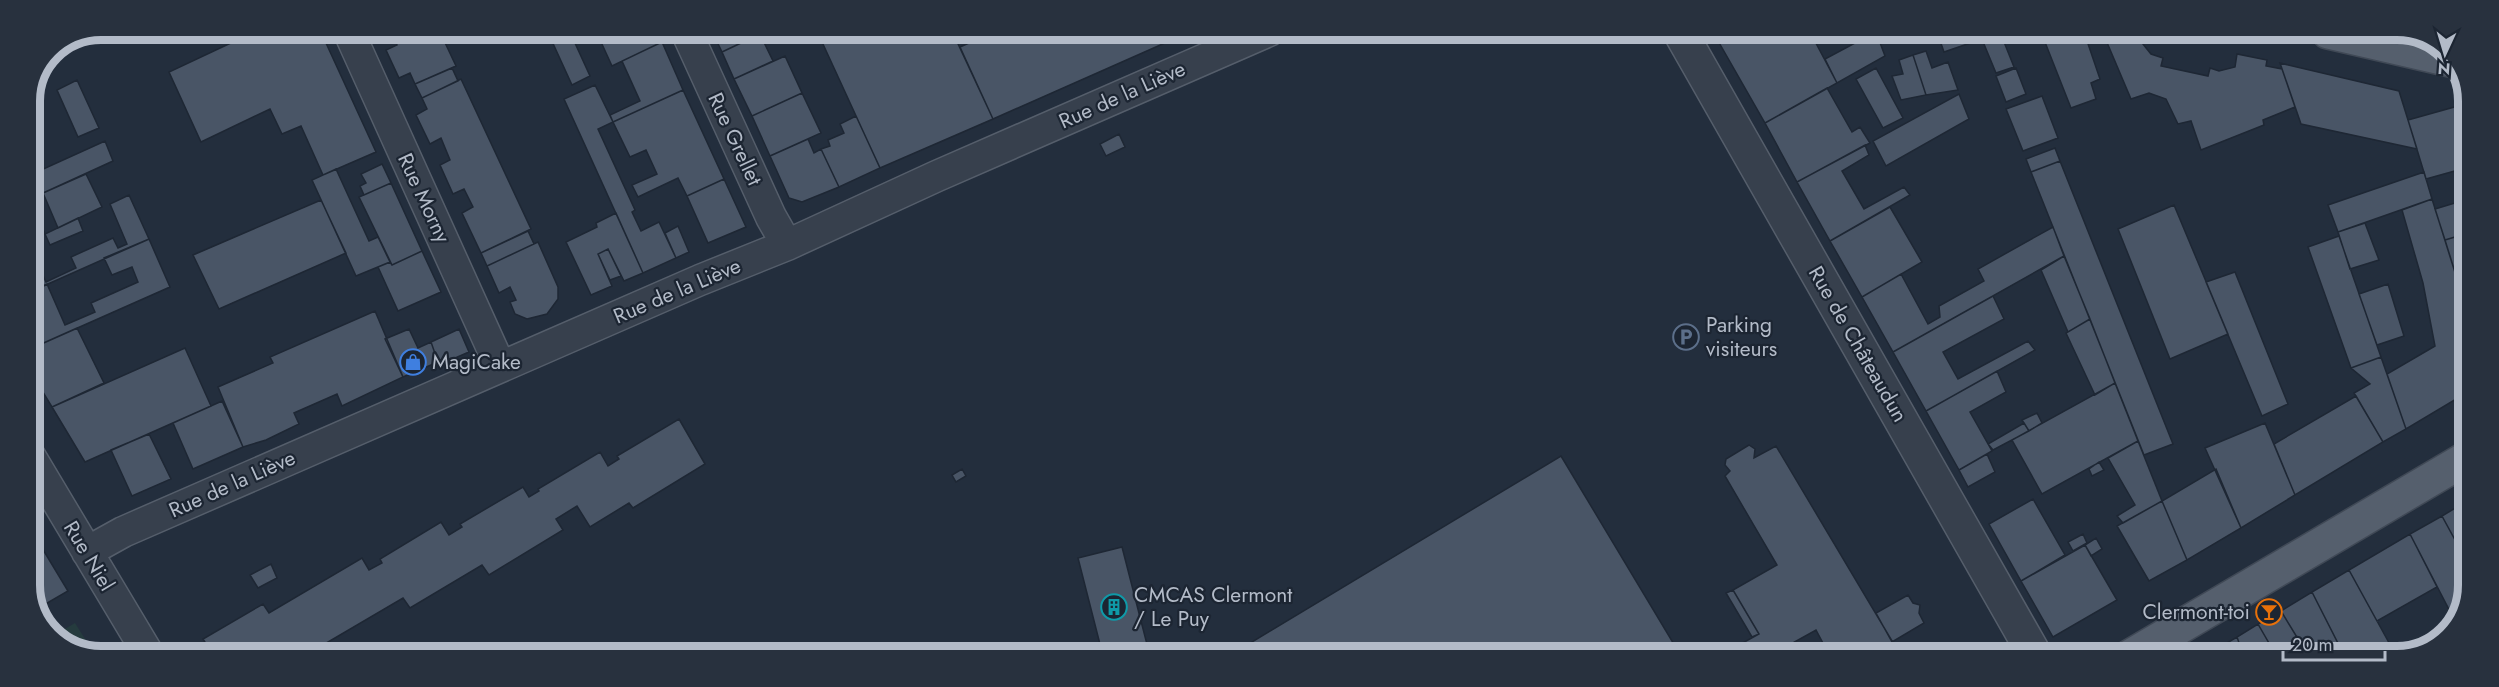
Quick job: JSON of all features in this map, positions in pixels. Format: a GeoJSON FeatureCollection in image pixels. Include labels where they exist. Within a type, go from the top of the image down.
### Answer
{"type":"FeatureCollection","features":[{"type":"Feature","properties":{"kind":"main road"},"geometry":{"type":"LineString","coordinates":[[2404,41],[2435,54]]}},
{"type":"Feature","properties":{"kind":"main road"},"geometry":{"type":"LineString","coordinates":[[2148,646],[2458,463]]}},
{"type":"Feature","properties":{"kind":"street","name":"Rue Morny"},"geometry":{"type":"LineString","coordinates":[[353,40],[501,366]]}},
{"type":"Feature","properties":{"kind":"street","name":"Rue Grellet"},"geometry":{"type":"LineString","coordinates":[[690,40],[771,217],[787,245]]}},
{"type":"Feature","properties":{"kind":"street","name":"Rue de la Liève"},"geometry":{"type":"LineString","coordinates":[[87,552],[123,532],[501,366],[787,245],[937,176],[1248,40]]}},
{"type":"Feature","properties":{"kind":"street","name":"Rue de Châteaudun"},"geometry":{"type":"LineString","coordinates":[[1685,40],[2030,646]]}},
{"type":"Feature","properties":{"kind":"street","name":"Rue Niel"},"geometry":{"type":"LineString","coordinates":[[41,474],[144,646]]}},
{"type":"Feature","properties":{"kind":"green space"},"geometry":{"type":"Polygon","coordinates":[[[75,623],[89,645],[74,640],[61,631],[75,623]]]}},
{"type":"Feature","properties":{"kind":"building"},"geometry":{"type":"Polygon","coordinates":[[[237,40],[325,40],[376,152],[323,175],[301,126],[282,134],[270,109],[201,142],[169,72],[237,40]]]}},
{"type":"Feature","properties":{"kind":"building"},"geometry":{"type":"Polygon","coordinates":[[[395,40],[444,40],[456,66],[415,84],[410,73],[399,78],[386,50],[397,45],[395,40]]]}},
{"type":"Feature","properties":{"kind":"building"},"geometry":{"type":"Polygon","coordinates":[[[551,40],[574,40],[590,76],[572,85],[551,40]]]}},
{"type":"Feature","properties":{"kind":"building"},"geometry":{"type":"Polygon","coordinates":[[[600,40],[661,40],[662,42],[612,66],[600,40]]]}},
{"type":"Feature","properties":{"kind":"building"},"geometry":{"type":"Polygon","coordinates":[[[716,40],[747,40],[722,52],[716,40]]]}},
{"type":"Feature","properties":{"kind":"building"},"geometry":{"type":"Polygon","coordinates":[[[747,40],[763,40],[773,61],[734,79],[722,52],[747,40]]]}},
{"type":"Feature","properties":{"kind":"building"},"geometry":{"type":"Polygon","coordinates":[[[821,40],[956,40],[993,119],[880,168],[821,40]]]}},
{"type":"Feature","properties":{"kind":"building"},"geometry":{"type":"Polygon","coordinates":[[[976,40],[1172,40],[993,119],[960,47],[976,40]]]}},
{"type":"Feature","properties":{"kind":"building"},"geometry":{"type":"Polygon","coordinates":[[[1718,40],[1814,40],[1837,83],[1765,123],[1718,40]]]}},
{"type":"Feature","properties":{"kind":"building"},"geometry":{"type":"Polygon","coordinates":[[[1861,40],[1879,40],[1885,56],[1837,83],[1825,59],[1861,40]]]}},
{"type":"Feature","properties":{"kind":"building"},"geometry":{"type":"Polygon","coordinates":[[[1940,40],[1979,40],[1944,52],[1940,40]]]}},
{"type":"Feature","properties":{"kind":"building"},"geometry":{"type":"Polygon","coordinates":[[[1982,40],[2003,40],[2014,67],[1996,73],[1982,40]]]}},
{"type":"Feature","properties":{"kind":"building"},"geometry":{"type":"Polygon","coordinates":[[[2044,40],[2087,40],[2100,79],[2091,83],[2096,99],[2071,108],[2044,40]]]}},
{"type":"Feature","properties":{"kind":"building"},"geometry":{"type":"Polygon","coordinates":[[[2106,40],[2144,40],[2143,44],[2151,54],[2163,58],[2161,66],[2208,76],[2210,68],[2219,71],[2235,67],[2237,54],[2267,60],[2266,66],[2282,69],[2295,107],[2263,120],[2264,125],[2201,150],[2191,121],[2178,124],[2166,99],[2149,93],[2131,99],[2106,40]]]}},
{"type":"Feature","properties":{"kind":"building"},"geometry":{"type":"Polygon","coordinates":[[[662,42],[683,90],[613,122],[610,115],[640,101],[622,61],[662,42]]]}},
{"type":"Feature","properties":{"kind":"building"},"geometry":{"type":"Polygon","coordinates":[[[1926,51],[1932,68],[1948,62],[1958,90],[1926,95],[1913,55],[1926,51]]]}},
{"type":"Feature","properties":{"kind":"building"},"geometry":{"type":"Polygon","coordinates":[[[1913,55],[1926,95],[1901,100],[1892,76],[1903,74],[1899,60],[1913,55]]]}},
{"type":"Feature","properties":{"kind":"building"},"geometry":{"type":"Polygon","coordinates":[[[785,56],[802,93],[752,116],[734,79],[785,56]]]}},
{"type":"Feature","properties":{"kind":"building"},"geometry":{"type":"Polygon","coordinates":[[[2280,63],[2399,91],[2417,149],[2301,124],[2280,63]]]}},
{"type":"Feature","properties":{"kind":"building"},"geometry":{"type":"Polygon","coordinates":[[[452,68],[458,81],[422,98],[415,84],[452,68]]]}},
{"type":"Feature","properties":{"kind":"building"},"geometry":{"type":"Polygon","coordinates":[[[1876,68],[1903,118],[1883,128],[1856,79],[1876,68]]]}},
{"type":"Feature","properties":{"kind":"building"},"geometry":{"type":"Polygon","coordinates":[[[2016,68],[2026,94],[2006,102],[1996,76],[2016,68]]]}},
{"type":"Feature","properties":{"kind":"building"},"geometry":{"type":"Polygon","coordinates":[[[461,79],[531,229],[481,253],[462,213],[473,207],[464,189],[453,194],[440,165],[450,160],[441,138],[430,144],[416,115],[427,109],[422,98],[461,79]]]}},
{"type":"Feature","properties":{"kind":"building"},"geometry":{"type":"Polygon","coordinates":[[[77,80],[99,128],[78,137],[57,90],[77,80]]]}},
{"type":"Feature","properties":{"kind":"building"},"geometry":{"type":"Polygon","coordinates":[[[595,85],[613,122],[598,129],[635,210],[632,212],[641,231],[659,222],[676,258],[643,273],[564,99],[595,85]]]}},
{"type":"Feature","properties":{"kind":"building"},"geometry":{"type":"Polygon","coordinates":[[[1827,88],[1852,132],[1860,127],[1870,143],[1797,182],[1765,123],[1827,88]]]}},
{"type":"Feature","properties":{"kind":"building"},"geometry":{"type":"Polygon","coordinates":[[[683,90],[724,179],[687,196],[678,178],[638,197],[632,185],[657,174],[646,150],[630,157],[613,122],[683,90]]]}},
{"type":"Feature","properties":{"kind":"building"},"geometry":{"type":"Polygon","coordinates":[[[802,93],[821,133],[770,156],[752,116],[802,93]]]}},
{"type":"Feature","properties":{"kind":"building"},"geometry":{"type":"Polygon","coordinates":[[[1959,94],[1969,119],[1886,166],[1873,141],[1959,94]]]}},
{"type":"Feature","properties":{"kind":"building"},"geometry":{"type":"Polygon","coordinates":[[[2042,96],[2058,138],[2023,151],[2006,109],[2042,96]]]}},
{"type":"Feature","properties":{"kind":"building"},"geometry":{"type":"Polygon","coordinates":[[[2458,106],[2458,170],[2426,179],[2408,120],[2458,106]]]}},
{"type":"Feature","properties":{"kind":"building"},"geometry":{"type":"Polygon","coordinates":[[[856,116],[880,168],[839,187],[821,149],[830,146],[828,140],[844,133],[840,124],[856,116]]]}},
{"type":"Feature","properties":{"kind":"building"},"geometry":{"type":"Polygon","coordinates":[[[1119,134],[1125,147],[1106,156],[1100,144],[1119,134]]]}},
{"type":"Feature","properties":{"kind":"building"},"geometry":{"type":"Polygon","coordinates":[[[808,139],[814,153],[821,149],[839,187],[802,202],[789,198],[770,156],[808,139]]]}},
{"type":"Feature","properties":{"kind":"building"},"geometry":{"type":"Polygon","coordinates":[[[105,141],[113,161],[40,194],[40,170],[105,141]]]}},
{"type":"Feature","properties":{"kind":"building"},"geometry":{"type":"Polygon","coordinates":[[[1865,145],[1869,155],[1842,171],[1864,209],[1904,187],[1910,195],[1830,241],[1797,182],[1865,145]]]}},
{"type":"Feature","properties":{"kind":"building"},"geometry":{"type":"Polygon","coordinates":[[[2055,148],[2060,161],[2031,172],[2026,159],[2055,148]]]}},
{"type":"Feature","properties":{"kind":"building"},"geometry":{"type":"Polygon","coordinates":[[[2060,161],[2173,444],[2144,455],[2031,172],[2060,161]]]}},
{"type":"Feature","properties":{"kind":"building"},"geometry":{"type":"Polygon","coordinates":[[[382,164],[391,183],[364,195],[360,186],[366,183],[361,174],[382,164]]]}},
{"type":"Feature","properties":{"kind":"building"},"geometry":{"type":"Polygon","coordinates":[[[336,169],[369,241],[378,237],[390,262],[356,276],[312,180],[336,169]]]}},
{"type":"Feature","properties":{"kind":"building"},"geometry":{"type":"Polygon","coordinates":[[[2424,172],[2432,199],[2338,232],[2328,205],[2424,172]]]}},
{"type":"Feature","properties":{"kind":"building"},"geometry":{"type":"Polygon","coordinates":[[[86,174],[102,207],[58,228],[43,193],[86,174]]]}},
{"type":"Feature","properties":{"kind":"building"},"geometry":{"type":"Polygon","coordinates":[[[724,179],[746,227],[708,243],[687,196],[724,179]]]}},
{"type":"Feature","properties":{"kind":"building"},"geometry":{"type":"Polygon","coordinates":[[[391,183],[422,251],[392,265],[359,197],[391,183]]]}},
{"type":"Feature","properties":{"kind":"building"},"geometry":{"type":"Polygon","coordinates":[[[129,195],[149,239],[40,287],[40,270],[46,282],[76,268],[71,257],[113,238],[118,248],[127,244],[110,204],[129,195]]]}},
{"type":"Feature","properties":{"kind":"building"},"geometry":{"type":"Polygon","coordinates":[[[2432,199],[2458,282],[2458,398],[2406,429],[2387,374],[2435,346],[2423,283],[2402,210],[2432,199]]]}},
{"type":"Feature","properties":{"kind":"building"},"geometry":{"type":"Polygon","coordinates":[[[321,200],[346,253],[219,309],[193,255],[321,200]]]}},
{"type":"Feature","properties":{"kind":"building"},"geometry":{"type":"Polygon","coordinates":[[[2458,202],[2458,236],[2445,240],[2435,209],[2458,202]]]}},
{"type":"Feature","properties":{"kind":"building"},"geometry":{"type":"Polygon","coordinates":[[[2174,205],[2228,334],[2170,359],[2118,229],[2174,205]]]}},
{"type":"Feature","properties":{"kind":"building"},"geometry":{"type":"Polygon","coordinates":[[[1890,207],[1922,262],[1862,297],[1830,241],[1890,207]]]}},
{"type":"Feature","properties":{"kind":"building"},"geometry":{"type":"Polygon","coordinates":[[[616,213],[643,273],[624,281],[608,249],[598,254],[612,286],[591,295],[566,242],[597,227],[596,223],[616,213]]]}},
{"type":"Feature","properties":{"kind":"building"},"geometry":{"type":"Polygon","coordinates":[[[78,218],[83,231],[50,245],[45,234],[78,218]]]}},
{"type":"Feature","properties":{"kind":"building"},"geometry":{"type":"Polygon","coordinates":[[[2365,223],[2379,260],[2350,269],[2338,232],[2365,223]]]}},
{"type":"Feature","properties":{"kind":"building"},"geometry":{"type":"Polygon","coordinates":[[[40,224],[45,234],[40,236],[40,224]]]}},
{"type":"Feature","properties":{"kind":"building"},"geometry":{"type":"Polygon","coordinates":[[[678,226],[689,252],[676,258],[665,233],[678,226]]]}},
{"type":"Feature","properties":{"kind":"building"},"geometry":{"type":"Polygon","coordinates":[[[2053,227],[2064,256],[1893,352],[1862,297],[1901,274],[1928,324],[1940,317],[1939,306],[1984,281],[1978,269],[2053,227]]]}},
{"type":"Feature","properties":{"kind":"building"},"geometry":{"type":"Polygon","coordinates":[[[528,231],[534,244],[487,266],[481,253],[528,231]]]}},
{"type":"Feature","properties":{"kind":"building"},"geometry":{"type":"Polygon","coordinates":[[[2339,236],[2381,357],[2351,368],[2308,247],[2339,236]]]}},
{"type":"Feature","properties":{"kind":"building"},"geometry":{"type":"Polygon","coordinates":[[[2458,236],[2458,282],[2445,240],[2458,236]]]}},
{"type":"Feature","properties":{"kind":"building"},"geometry":{"type":"Polygon","coordinates":[[[149,239],[170,287],[40,344],[40,287],[47,284],[65,325],[95,312],[91,303],[138,282],[132,267],[112,275],[104,258],[149,239]]]}},
{"type":"Feature","properties":{"kind":"building"},"geometry":{"type":"Polygon","coordinates":[[[538,242],[558,287],[558,299],[547,314],[527,319],[515,314],[510,302],[516,300],[510,287],[499,293],[487,266],[538,242]]]}},
{"type":"Feature","properties":{"kind":"building"},"geometry":{"type":"Polygon","coordinates":[[[608,249],[621,276],[610,280],[598,254],[608,249]]]}},
{"type":"Feature","properties":{"kind":"building"},"geometry":{"type":"Polygon","coordinates":[[[422,251],[441,292],[398,311],[378,267],[390,262],[392,265],[422,251]]]}},
{"type":"Feature","properties":{"kind":"building"},"geometry":{"type":"Polygon","coordinates":[[[2064,256],[2090,319],[2068,332],[2041,270],[2064,256]]]}},
{"type":"Feature","properties":{"kind":"building"},"geometry":{"type":"Polygon","coordinates":[[[2235,272],[2288,404],[2262,416],[2206,282],[2235,272]]]}},
{"type":"Feature","properties":{"kind":"building"},"geometry":{"type":"Polygon","coordinates":[[[2388,284],[2404,336],[2377,345],[2359,294],[2388,284]]]}},
{"type":"Feature","properties":{"kind":"building"},"geometry":{"type":"Polygon","coordinates":[[[1993,296],[2004,319],[1943,352],[1958,379],[2028,341],[2035,350],[1926,411],[1893,352],[1993,296]]]}},
{"type":"Feature","properties":{"kind":"building"},"geometry":{"type":"Polygon","coordinates":[[[375,311],[403,377],[342,406],[337,394],[294,413],[299,424],[266,440],[243,447],[218,387],[273,363],[270,357],[375,311]]]}},
{"type":"Feature","properties":{"kind":"building"},"geometry":{"type":"Polygon","coordinates":[[[2090,319],[2115,383],[2095,395],[2066,333],[2090,319]]]}},
{"type":"Feature","properties":{"kind":"building"},"geometry":{"type":"Polygon","coordinates":[[[77,328],[104,383],[52,407],[41,388],[40,344],[77,328]]]}},
{"type":"Feature","properties":{"kind":"building"},"geometry":{"type":"Polygon","coordinates":[[[409,329],[418,348],[431,342],[438,362],[403,377],[385,339],[409,329]]]}},
{"type":"Feature","properties":{"kind":"building"},"geometry":{"type":"Polygon","coordinates":[[[459,329],[469,352],[439,365],[431,342],[459,329]]]}},
{"type":"Feature","properties":{"kind":"building"},"geometry":{"type":"Polygon","coordinates":[[[185,348],[211,406],[85,462],[52,407],[185,348]]]}},
{"type":"Feature","properties":{"kind":"building"},"geometry":{"type":"Polygon","coordinates":[[[2381,357],[2406,429],[2383,442],[2354,393],[2370,384],[2351,368],[2381,357]]]}},
{"type":"Feature","properties":{"kind":"building"},"geometry":{"type":"Polygon","coordinates":[[[1997,371],[2006,392],[1970,412],[1992,451],[1959,470],[1926,411],[1997,371]]]}},
{"type":"Feature","properties":{"kind":"building"},"geometry":{"type":"Polygon","coordinates":[[[2115,383],[2138,441],[2042,494],[2012,440],[2115,383]]]}},
{"type":"Feature","properties":{"kind":"building"},"geometry":{"type":"Polygon","coordinates":[[[2356,396],[2383,442],[2295,495],[2274,444],[2356,396]]]}},
{"type":"Feature","properties":{"kind":"building"},"geometry":{"type":"Polygon","coordinates":[[[222,401],[243,447],[193,469],[173,423],[222,401]]]}},
{"type":"Feature","properties":{"kind":"building"},"geometry":{"type":"Polygon","coordinates":[[[2037,413],[2042,423],[2029,431],[2022,420],[2037,413]]]}},
{"type":"Feature","properties":{"kind":"building"},"geometry":{"type":"Polygon","coordinates":[[[679,419],[705,464],[633,508],[629,503],[590,527],[577,506],[556,519],[563,530],[489,575],[482,565],[410,608],[403,598],[321,646],[207,646],[203,639],[263,604],[269,613],[362,558],[369,570],[382,563],[380,559],[441,522],[449,535],[462,527],[460,524],[523,487],[529,497],[539,491],[538,489],[600,452],[608,466],[619,459],[617,456],[679,419]]]}},
{"type":"Feature","properties":{"kind":"building"},"geometry":{"type":"Polygon","coordinates":[[[2024,423],[2029,431],[1993,450],[1988,444],[2024,423]]]}},
{"type":"Feature","properties":{"kind":"building"},"geometry":{"type":"Polygon","coordinates":[[[2265,423],[2295,495],[2241,528],[2205,448],[2265,423]]]}},
{"type":"Feature","properties":{"kind":"building"},"geometry":{"type":"Polygon","coordinates":[[[149,434],[171,479],[132,496],[111,450],[149,434]]]}},
{"type":"Feature","properties":{"kind":"building"},"geometry":{"type":"Polygon","coordinates":[[[2138,441],[2162,501],[2123,523],[2117,516],[2135,505],[2108,458],[2138,441]]]}},
{"type":"Feature","properties":{"kind":"building"},"geometry":{"type":"Polygon","coordinates":[[[1749,445],[1755,449],[1754,458],[1776,446],[1895,646],[1824,646],[1816,630],[1787,646],[1737,646],[1759,634],[1733,590],[1777,565],[1725,476],[1730,471],[1725,465],[1726,459],[1749,445]]]}},
{"type":"Feature","properties":{"kind":"building"},"geometry":{"type":"Polygon","coordinates":[[[1987,454],[1995,472],[1968,487],[1959,470],[1987,454]]]}},
{"type":"Feature","properties":{"kind":"building"},"geometry":{"type":"Polygon","coordinates":[[[1561,456],[1675,646],[1245,646],[1561,456]]]}},
{"type":"Feature","properties":{"kind":"building"},"geometry":{"type":"Polygon","coordinates":[[[2099,462],[2104,470],[2092,476],[2089,469],[2099,462]]]}},
{"type":"Feature","properties":{"kind":"building"},"geometry":{"type":"Polygon","coordinates":[[[962,469],[966,476],[956,482],[952,475],[962,469]]]}},
{"type":"Feature","properties":{"kind":"building"},"geometry":{"type":"Polygon","coordinates":[[[2216,469],[2241,528],[2187,560],[2162,501],[2216,469]]]}},
{"type":"Feature","properties":{"kind":"building"},"geometry":{"type":"Polygon","coordinates":[[[2033,499],[2065,555],[2021,581],[1989,524],[2033,499]]]}},
{"type":"Feature","properties":{"kind":"building"},"geometry":{"type":"Polygon","coordinates":[[[2162,501],[2187,560],[2149,581],[2117,526],[2162,501]]]}},
{"type":"Feature","properties":{"kind":"building"},"geometry":{"type":"Polygon","coordinates":[[[2458,506],[2458,545],[2442,516],[2458,506]]]}},
{"type":"Feature","properties":{"kind":"building"},"geometry":{"type":"Polygon","coordinates":[[[2442,516],[2458,545],[2458,594],[2451,614],[2410,534],[2442,516]]]}},
{"type":"Feature","properties":{"kind":"building"},"geometry":{"type":"Polygon","coordinates":[[[2083,534],[2087,543],[2073,551],[2068,542],[2083,534]]]}},
{"type":"Feature","properties":{"kind":"building"},"geometry":{"type":"Polygon","coordinates":[[[2410,534],[2437,587],[2377,621],[2349,570],[2410,534]]]}},
{"type":"Feature","properties":{"kind":"building"},"geometry":{"type":"Polygon","coordinates":[[[2096,538],[2102,549],[2091,556],[2085,545],[2096,538]]]}},
{"type":"Feature","properties":{"kind":"building"},"geometry":{"type":"Polygon","coordinates":[[[2085,545],[2117,600],[2053,637],[2021,581],[2085,545]]]}},
{"type":"Feature","properties":{"kind":"building"},"geometry":{"type":"Polygon","coordinates":[[[41,546],[68,591],[44,605],[41,590],[41,546]]]}},
{"type":"Feature","properties":{"kind":"building","name":"CMCAS Clermont / Le Puy"},"geometry":{"type":"Polygon","coordinates":[[[1122,547],[1147,646],[1100,646],[1078,558],[1122,547]]]}},
{"type":"Feature","properties":{"kind":"building"},"geometry":{"type":"Polygon","coordinates":[[[271,564],[277,578],[258,588],[250,575],[271,564]]]}},
{"type":"Feature","properties":{"kind":"building"},"geometry":{"type":"Polygon","coordinates":[[[2349,570],[2390,646],[2339,646],[2312,592],[2349,570]]]}},
{"type":"Feature","properties":{"kind":"building"},"geometry":{"type":"Polygon","coordinates":[[[1733,590],[1759,634],[1752,637],[1726,593],[1733,590]]]}},
{"type":"Feature","properties":{"kind":"building"},"geometry":{"type":"Polygon","coordinates":[[[2312,592],[2339,646],[2302,646],[2281,611],[2312,592]]]}},
{"type":"Feature","properties":{"kind":"building"},"geometry":{"type":"Polygon","coordinates":[[[1908,595],[1913,603],[1920,605],[1919,613],[1924,623],[1892,642],[1876,613],[1908,595]]]}},
{"type":"Feature","properties":{"kind":"building"},"geometry":{"type":"Polygon","coordinates":[[[2281,611],[2302,646],[2271,646],[2258,624],[2281,611]]]}},
{"type":"Feature","properties":{"kind":"building"},"geometry":{"type":"Polygon","coordinates":[[[2258,624],[2271,646],[2240,646],[2237,637],[2258,624]]]}},
{"type":"Feature","properties":{"kind":"building"},"geometry":{"type":"Polygon","coordinates":[[[2237,637],[2240,646],[2222,646],[2237,637]]]}},
{"type":"Feature","properties":{"kind":"place","name":"Parking visiteurs"},"geometry":{"type":"Point","coordinates":[1686,337]}},
{"type":"Feature","properties":{"kind":"place","name":"MagiCake"},"geometry":{"type":"Point","coordinates":[413,362]}},
{"type":"Feature","properties":{"kind":"place","name":"CMCAS Clermont / Le Puy"},"geometry":{"type":"Point","coordinates":[1114,607]}},
{"type":"Feature","properties":{"kind":"place","name":"Clermont-toi"},"geometry":{"type":"Point","coordinates":[2269,612]}}]}
